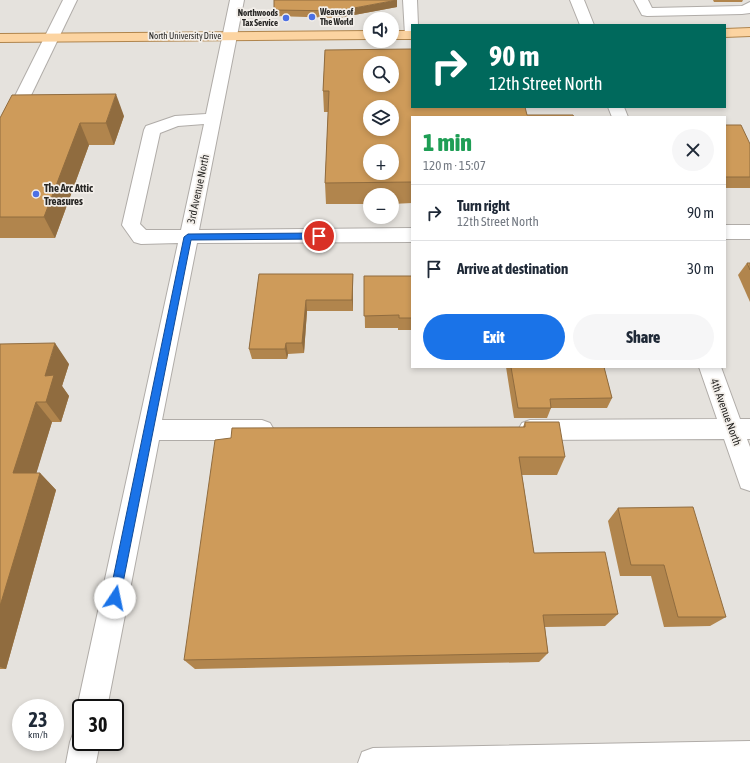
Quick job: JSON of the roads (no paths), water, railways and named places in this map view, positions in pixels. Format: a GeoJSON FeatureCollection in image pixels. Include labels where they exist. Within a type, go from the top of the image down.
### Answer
{"type":"FeatureCollection","features":[{"type":"Feature","properties":{"kind":"main road"},"geometry":{"type":"LineString","coordinates":[[726,33],[750,32]]}},
{"type":"Feature","properties":{"kind":"main road","name":"North University Drive"},"geometry":{"type":"LineString","coordinates":[[0,38],[363,35]]}},
{"type":"Feature","properties":{"kind":"main road"},"geometry":{"type":"LineString","coordinates":[[399,35],[411,35]]}},
{"type":"Feature","properties":{"kind":"street"},"geometry":{"type":"LineString","coordinates":[[2,136],[70,0]]}},
{"type":"Feature","properties":{"kind":"street","name":"3rd Avenue North"},"geometry":{"type":"LineString","coordinates":[[94,699],[237,0]]}},
{"type":"Feature","properties":{"kind":"street"},"geometry":{"type":"LineString","coordinates":[[410,0],[411,24]]}},
{"type":"Feature","properties":{"kind":"street"},"geometry":{"type":"LineString","coordinates":[[577,0],[587,24]]}},
{"type":"Feature","properties":{"kind":"street"},"geometry":{"type":"LineString","coordinates":[[641,0],[646,12],[697,6],[742,10],[748,8],[750,5],[747,0]]}},
{"type":"Feature","properties":{"kind":"street"},"geometry":{"type":"LineString","coordinates":[[213,118],[175,121],[152,130],[132,225],[141,237],[411,235]]}},
{"type":"Feature","properties":{"kind":"street"},"geometry":{"type":"LineString","coordinates":[[726,232],[750,232]]}},
{"type":"Feature","properties":{"kind":"street","name":"4th Avenue North"},"geometry":{"type":"LineString","coordinates":[[710,368],[741,430],[750,480]]}},
{"type":"Feature","properties":{"kind":"street"},"geometry":{"type":"LineString","coordinates":[[149,430],[285,430]]}},
{"type":"Feature","properties":{"kind":"street"},"geometry":{"type":"LineString","coordinates":[[508,430],[741,430]]}},
{"type":"Feature","properties":{"kind":"street"},"geometry":{"type":"LineString","coordinates":[[81,763],[83,751]]}},
{"type":"Feature","properties":{"kind":"street"},"geometry":{"type":"LineString","coordinates":[[373,763],[750,756]]}},
{"type":"Feature","properties":{"kind":"place","name":"Weaves of The World"},"geometry":{"type":"Point","coordinates":[312,17]}},
{"type":"Feature","properties":{"kind":"place","name":"Northwoods Tax Service"},"geometry":{"type":"Point","coordinates":[286,18]}},
{"type":"Feature","properties":{"kind":"place","name":"The Arc Attic Treasures"},"geometry":{"type":"Point","coordinates":[36,194]}}]}
